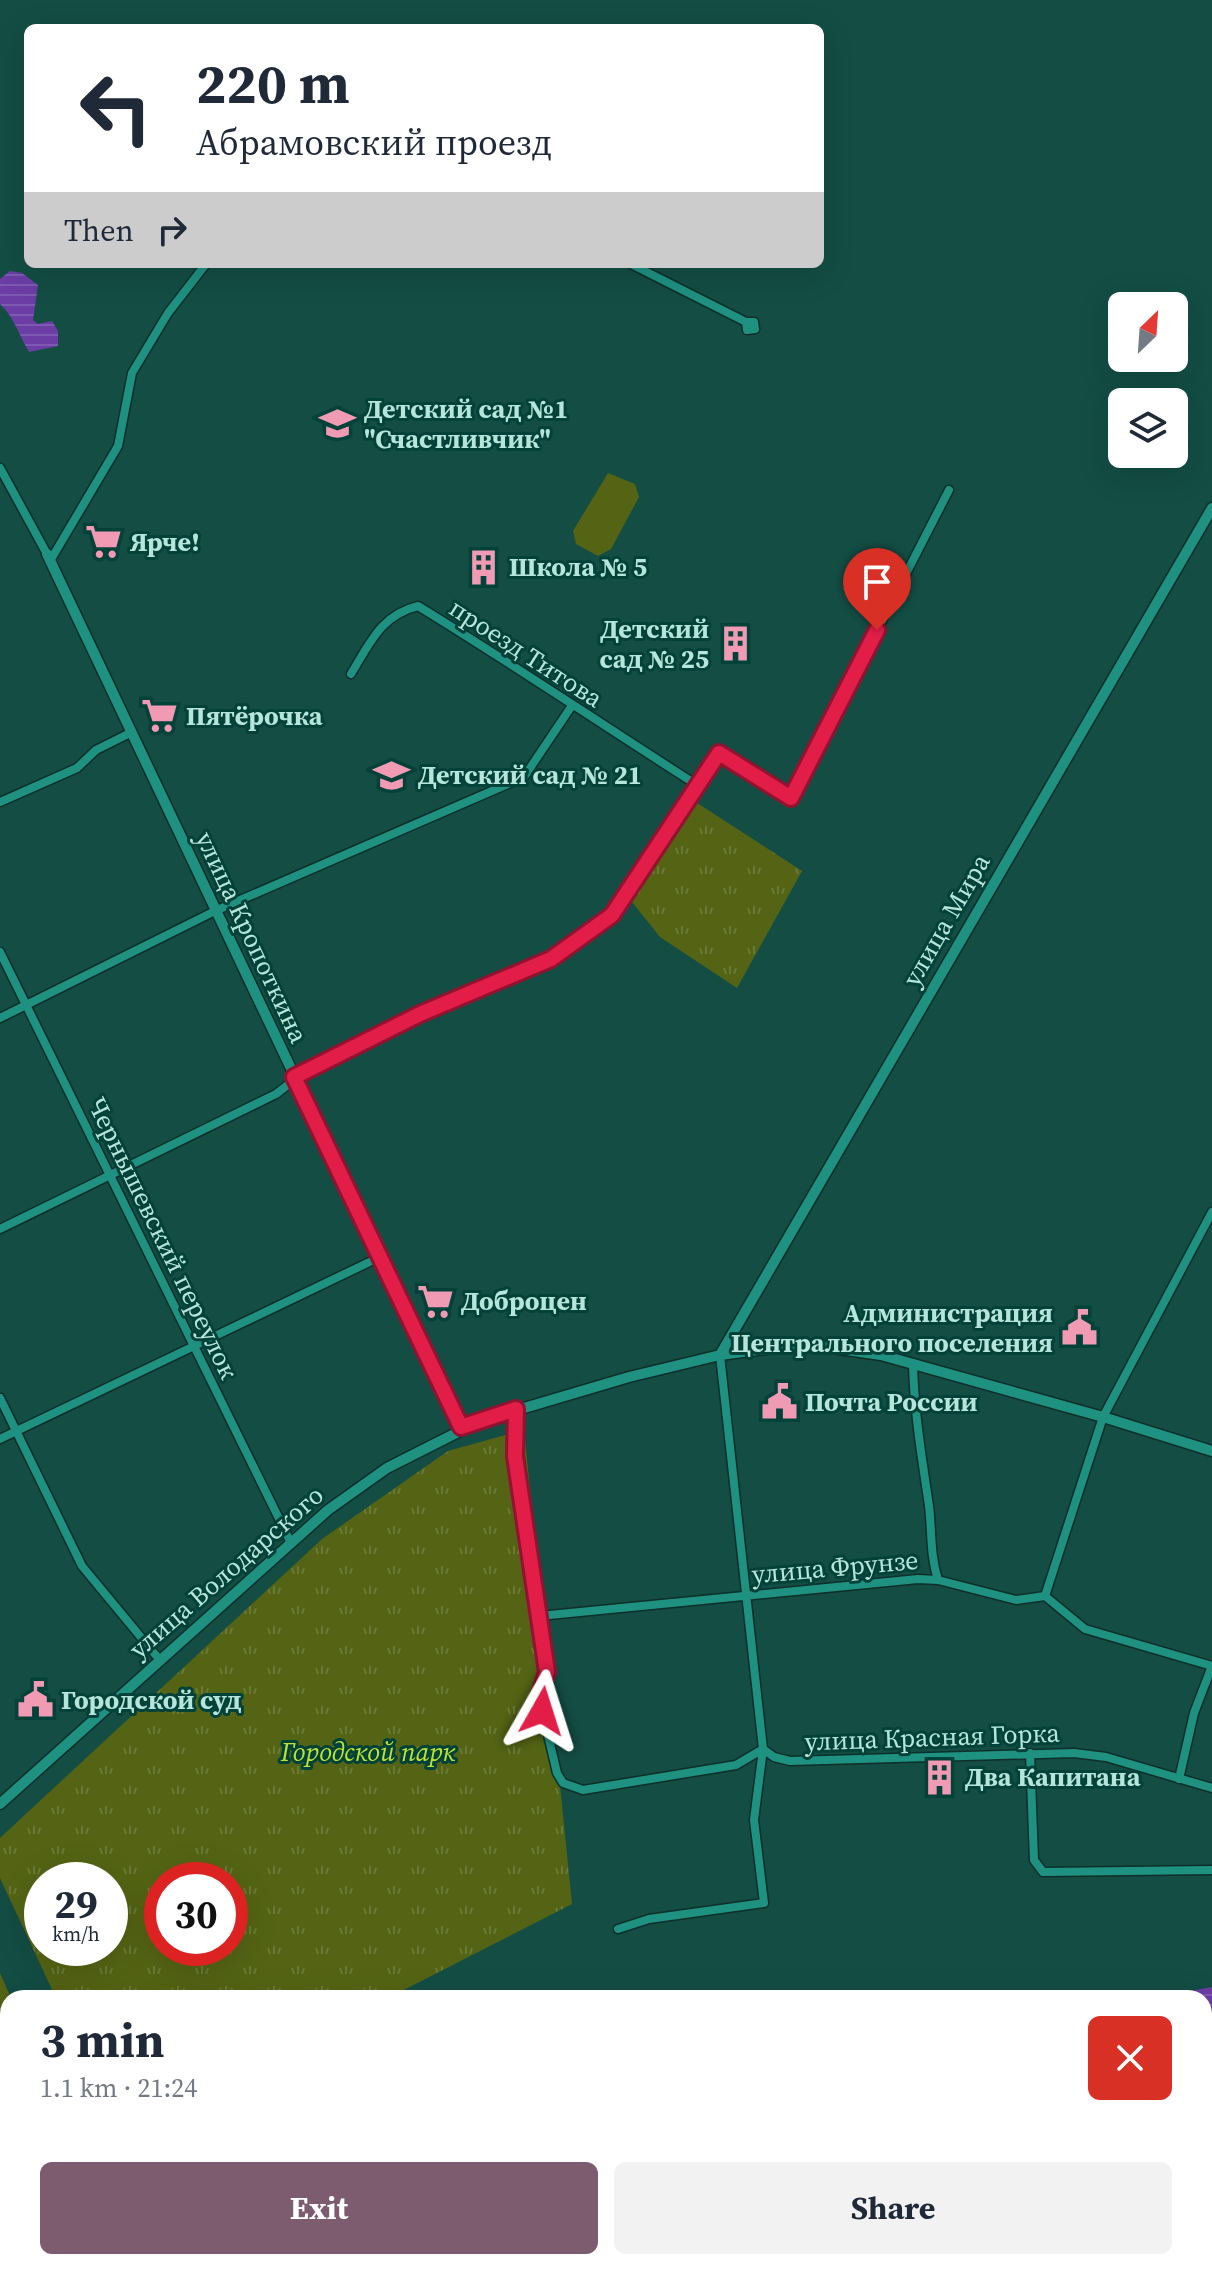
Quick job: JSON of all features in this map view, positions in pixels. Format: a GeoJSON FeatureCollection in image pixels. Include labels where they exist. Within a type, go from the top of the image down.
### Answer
{"type":"FeatureCollection","features":[{"type":"Feature","properties":{"kind":"street"},"geometry":{"type":"LineString","coordinates":[[48,558],[118,446],[132,373],[168,313],[203,268]]}},
{"type":"Feature","properties":{"kind":"street"},"geometry":{"type":"LineString","coordinates":[[639,268],[746,322]]}},
{"type":"Feature","properties":{"kind":"street","name":"улица Кропоткина"},"geometry":{"type":"LineString","coordinates":[[0,468],[48,558],[132,732],[461,1427]]}},
{"type":"Feature","properties":{"kind":"street"},"geometry":{"type":"LineString","coordinates":[[0,1229],[276,1094],[294,1077],[420,1014],[551,959],[612,915],[719,753],[791,798],[949,490]]}},
{"type":"Feature","properties":{"kind":"street","name":"улица Мира"},"geometry":{"type":"LineString","coordinates":[[720,1355],[1212,508]]}},
{"type":"Feature","properties":{"kind":"street","name":"проезд Титова"},"geometry":{"type":"LineString","coordinates":[[351,674],[380,629],[396,612],[418,606],[522,669],[571,707],[697,785]]}},
{"type":"Feature","properties":{"kind":"street"},"geometry":{"type":"LineString","coordinates":[[0,1018],[215,911],[524,777],[571,707]]}},
{"type":"Feature","properties":{"kind":"street"},"geometry":{"type":"LineString","coordinates":[[0,802],[77,768],[96,750],[132,732]]}},
{"type":"Feature","properties":{"kind":"street","name":"Чернышевский переулок"},"geometry":{"type":"LineString","coordinates":[[0,952],[290,1541]]}},
{"type":"Feature","properties":{"kind":"street"},"geometry":{"type":"LineString","coordinates":[[1179,1779],[1194,1713],[1212,1666],[1085,1629],[1045,1596],[1103,1417],[1212,1212]]}},
{"type":"Feature","properties":{"kind":"street"},"geometry":{"type":"LineString","coordinates":[[0,1439],[382,1256]]}},
{"type":"Feature","properties":{"kind":"street","name":"улица Володарского"},"geometry":{"type":"LineString","coordinates":[[0,1804],[290,1541],[387,1468],[461,1427],[516,1409],[720,1355],[805,1344],[835,1346],[913,1363],[1212,1451]]}},
{"type":"Feature","properties":{"kind":"street"},"geometry":{"type":"LineString","coordinates":[[618,1929],[649,1919],[764,1903],[754,1820],[763,1749],[720,1355]]}},
{"type":"Feature","properties":{"kind":"street"},"geometry":{"type":"LineString","coordinates":[[913,1363],[914,1407],[929,1510],[932,1563],[938,1580]]}},
{"type":"Feature","properties":{"kind":"street"},"geometry":{"type":"LineString","coordinates":[[0,1398],[82,1566],[159,1659]]}},
{"type":"Feature","properties":{"kind":"street"},"geometry":{"type":"LineString","coordinates":[[516,1409],[515,1456],[547,1672],[539,1697],[557,1773],[563,1783],[583,1790],[617,1786],[736,1765],[763,1749]]}},
{"type":"Feature","properties":{"kind":"street","name":"улица Фрунзе"},"geometry":{"type":"LineString","coordinates":[[539,1616],[748,1594],[938,1580],[1016,1600],[1045,1596]]}},
{"type":"Feature","properties":{"kind":"street","name":"улица Красная Горка"},"geometry":{"type":"LineString","coordinates":[[763,1749],[774,1757],[790,1761],[1030,1753],[1106,1757],[1212,1788]]}},
{"type":"Feature","properties":{"kind":"street"},"geometry":{"type":"LineString","coordinates":[[1030,1753],[1034,1860],[1043,1872],[1212,1870]]}},
{"type":"Feature","properties":{"kind":"green space"},"geometry":{"type":"Polygon","coordinates":[[[608,473],[635,484],[639,497],[611,549],[598,556],[576,544],[573,531],[608,473]]]}},
{"type":"Feature","properties":{"kind":"green space"},"geometry":{"type":"Polygon","coordinates":[[[694,801],[802,871],[737,988],[660,937],[632,902],[694,801]]]}},
{"type":"Feature","properties":{"kind":"green space","name":"Городской парк"},"geometry":{"type":"Polygon","coordinates":[[[524,1430],[572,1904],[404,1990],[52,1990],[41,1966],[128,1966],[128,1862],[24,1862],[24,1929],[0,1878],[0,1838],[322,1539],[448,1451],[524,1430]]]}},
{"type":"Feature","properties":{"kind":"green space"},"geometry":{"type":"Polygon","coordinates":[[[0,1973],[7,1990],[0,1990],[0,1973]]]}},
{"type":"Feature","properties":{"kind":"shaded area"},"geometry":{"type":"Polygon","coordinates":[[[10,271],[22,273],[38,285],[33,320],[38,324],[52,321],[58,331],[58,346],[29,352],[13,320],[0,304],[0,279],[10,271]]]}},
{"type":"Feature","properties":{"kind":"place","name":"Детский сад №1 \"Счастливчик\""},"geometry":{"type":"Point","coordinates":[338,424]}},
{"type":"Feature","properties":{"kind":"place","name":"Ярче!"},"geometry":{"type":"Point","coordinates":[104,542]}},
{"type":"Feature","properties":{"kind":"place","name":"Школа № 5"},"geometry":{"type":"Point","coordinates":[483,567]}},
{"type":"Feature","properties":{"kind":"place","name":"Детский сад № 25"},"geometry":{"type":"Point","coordinates":[735,644]}},
{"type":"Feature","properties":{"kind":"place","name":"Пятёрочка"},"geometry":{"type":"Point","coordinates":[160,716]}},
{"type":"Feature","properties":{"kind":"place","name":"Детский сад № 21"},"geometry":{"type":"Point","coordinates":[392,775]}},
{"type":"Feature","properties":{"kind":"place","name":"Доброцен"},"geometry":{"type":"Point","coordinates":[435,1301]}},
{"type":"Feature","properties":{"kind":"place","name":"Администрация Центрального поселения"},"geometry":{"type":"Point","coordinates":[1079,1328]}},
{"type":"Feature","properties":{"kind":"place","name":"Почта России"},"geometry":{"type":"Point","coordinates":[779,1402]}},
{"type":"Feature","properties":{"kind":"place","name":"Городской суд"},"geometry":{"type":"Point","coordinates":[35,1700]}},
{"type":"Feature","properties":{"kind":"place","name":"Два Капитана"},"geometry":{"type":"Point","coordinates":[939,1777]}},
{"type":"Feature","properties":{"kind":"route"},"geometry":{"type":"LineString","coordinates":[[542,1711],[539,1697],[547,1672],[515,1456],[516,1409],[461,1427],[294,1077],[420,1014],[551,959],[612,915],[719,753],[791,798],[877,630]]}}]}
